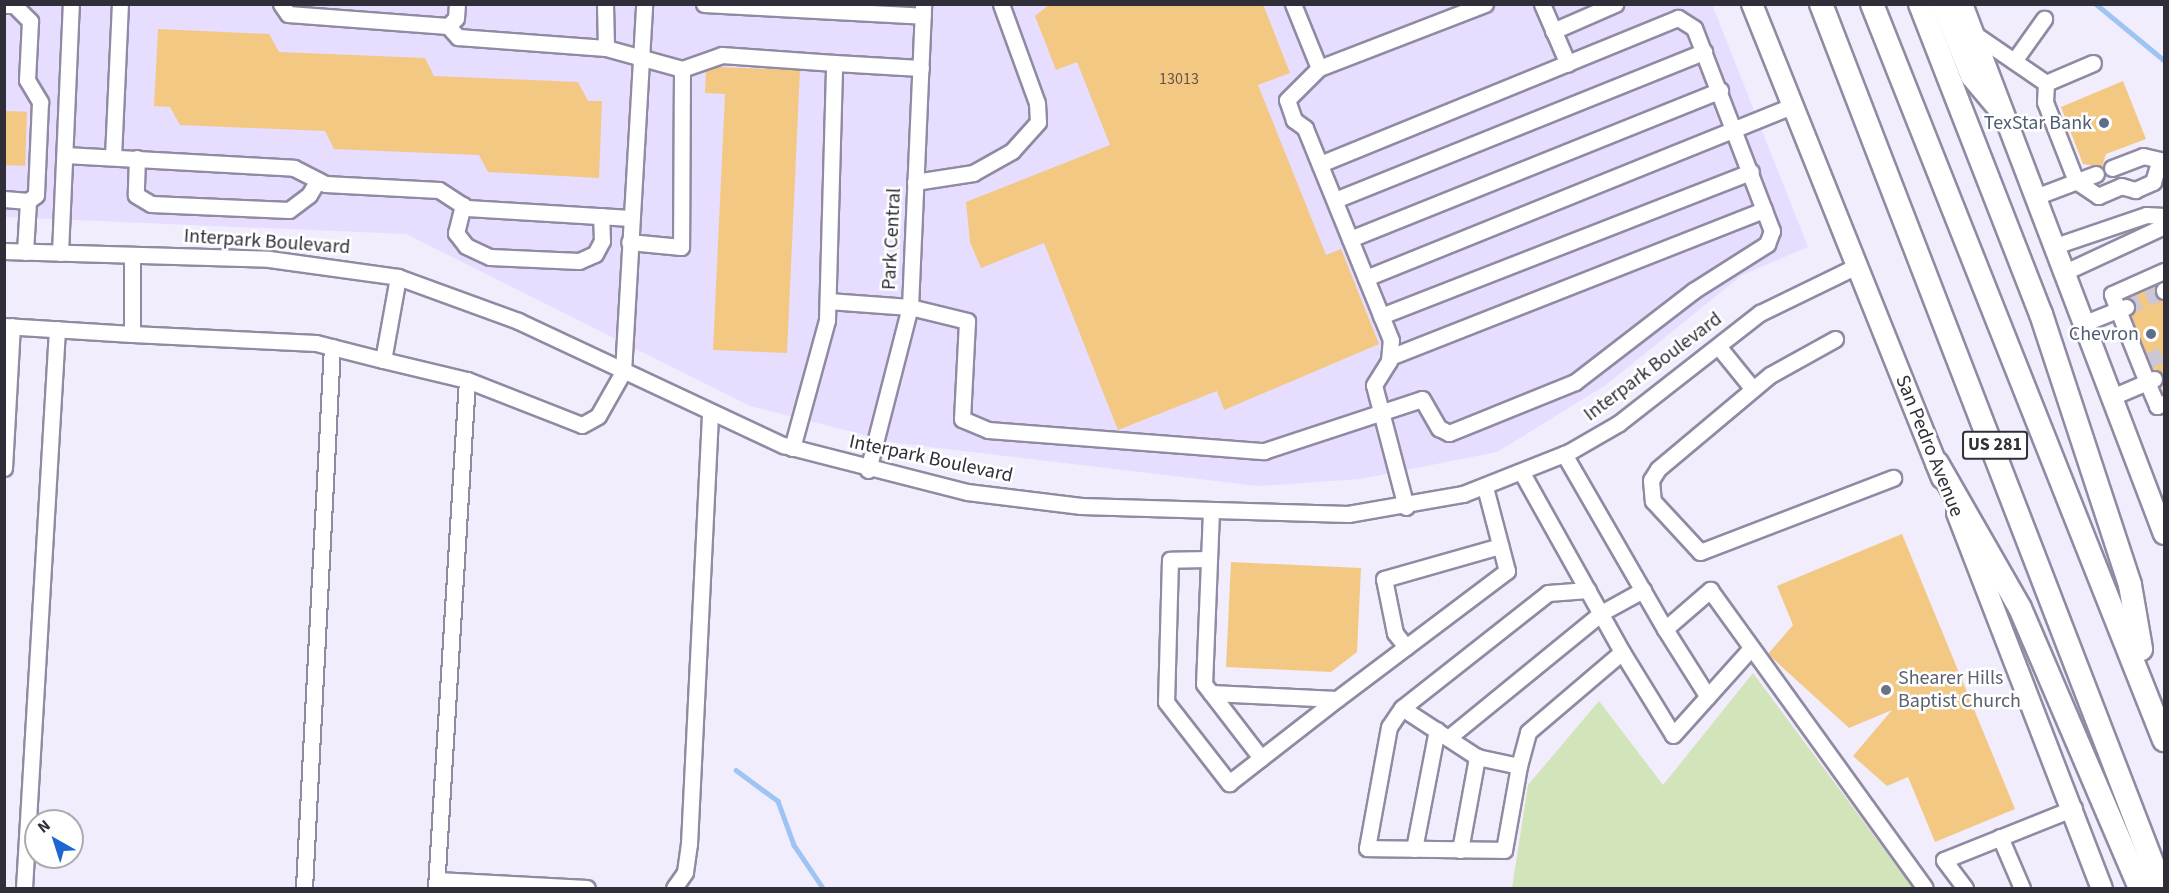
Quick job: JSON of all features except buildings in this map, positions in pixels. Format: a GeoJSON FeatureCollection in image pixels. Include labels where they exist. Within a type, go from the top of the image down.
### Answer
{"type":"FeatureCollection","features":[{"type":"Feature","properties":{"kind":"highway","name":"US 281"},"geometry":{"type":"LineString","coordinates":[[1821,4],[2162,888]]}},
{"type":"Feature","properties":{"kind":"highway","name":"US 281"},"geometry":{"type":"LineString","coordinates":[[1872,4],[2164,740]]}},
{"type":"Feature","properties":{"kind":"highway"},"geometry":{"type":"LineString","coordinates":[[1920,4],[2015,241],[2077,418],[2130,585],[2151,704]]}},
{"type":"Feature","properties":{"kind":"highway"},"geometry":{"type":"LineString","coordinates":[[1943,4],[1972,76],[1999,108]]}},
{"type":"Feature","properties":{"kind":"highway"},"geometry":{"type":"LineString","coordinates":[[1936,463],[2020,608],[2140,888]]}},
{"type":"Feature","properties":{"kind":"main road","name":"San Pedro Avenue"},"geometry":{"type":"LineString","coordinates":[[1752,4],[2073,808],[2102,888]]}},
{"type":"Feature","properties":{"kind":"main road"},"geometry":{"type":"LineString","coordinates":[[1962,4],[1999,108],[2114,396],[2164,534]]}},
{"type":"Feature","properties":{"kind":"street"},"geometry":{"type":"LineString","coordinates":[[60,253],[71,4]]}},
{"type":"Feature","properties":{"kind":"street"},"geometry":{"type":"LineString","coordinates":[[113,157],[120,4]]}},
{"type":"Feature","properties":{"kind":"street"},"geometry":{"type":"LineString","coordinates":[[281,4],[288,14],[448,26],[458,38],[606,48],[644,63],[682,69],[722,55],[921,68]]}},
{"type":"Feature","properties":{"kind":"street"},"geometry":{"type":"LineString","coordinates":[[448,26],[456,18],[457,4]]}},
{"type":"Feature","properties":{"kind":"street"},"geometry":{"type":"LineString","coordinates":[[606,4],[606,48]]}},
{"type":"Feature","properties":{"kind":"street"},"geometry":{"type":"LineString","coordinates":[[4,468],[8,326],[332,347],[467,380],[582,425],[598,416],[623,372],[629,242],[644,63],[644,4]]}},
{"type":"Feature","properties":{"kind":"street"},"geometry":{"type":"LineString","coordinates":[[704,4],[923,10]]}},
{"type":"Feature","properties":{"kind":"street"},"geometry":{"type":"LineString","coordinates":[[915,182],[973,172],[1012,151],[1038,122],[1036,103],[1001,4]]}},
{"type":"Feature","properties":{"kind":"street"},"geometry":{"type":"LineString","coordinates":[[1293,4],[1319,68]]}},
{"type":"Feature","properties":{"kind":"street"},"geometry":{"type":"LineString","coordinates":[[1406,507],[1374,385],[1390,357],[1391,340],[1320,164],[1287,100],[1319,68],[1485,4]]}},
{"type":"Feature","properties":{"kind":"street"},"geometry":{"type":"LineString","coordinates":[[1542,4],[1568,64]]}},
{"type":"Feature","properties":{"kind":"street"},"geometry":{"type":"LineString","coordinates":[[1553,31],[1615,4]]}},
{"type":"Feature","properties":{"kind":"street"},"geometry":{"type":"LineString","coordinates":[[4,5],[14,5],[30,21],[27,80],[40,102],[36,195],[28,201],[4,199]]}},
{"type":"Feature","properties":{"kind":"street","name":"Park Central"},"geometry":{"type":"LineString","coordinates":[[868,470],[910,307],[923,10]]}},
{"type":"Feature","properties":{"kind":"street"},"geometry":{"type":"LineString","coordinates":[[828,301],[910,307],[967,321],[962,419],[988,430],[1264,451],[1422,399],[1439,428],[1449,433],[1575,382],[1693,291],[1767,244],[1772,231],[1736,129],[1694,28],[1678,18],[1320,164]]}},
{"type":"Feature","properties":{"kind":"street"},"geometry":{"type":"LineString","coordinates":[[2014,61],[2044,19]]}},
{"type":"Feature","properties":{"kind":"street"},"geometry":{"type":"LineString","coordinates":[[1970,31],[2046,82]]}},
{"type":"Feature","properties":{"kind":"street"},"geometry":{"type":"LineString","coordinates":[[1335,200],[1704,52]]}},
{"type":"Feature","properties":{"kind":"street"},"geometry":{"type":"LineString","coordinates":[[792,448],[828,301],[834,63]]}},
{"type":"Feature","properties":{"kind":"street"},"geometry":{"type":"LineString","coordinates":[[2046,82],[2093,63]]}},
{"type":"Feature","properties":{"kind":"street"},"geometry":{"type":"LineString","coordinates":[[629,242],[681,247],[682,69]]}},
{"type":"Feature","properties":{"kind":"street"},"geometry":{"type":"LineString","coordinates":[[2046,82],[2045,102],[2076,181],[2097,196],[2121,186],[2135,190],[2153,182],[2162,161],[2143,156],[2112,168]]}},
{"type":"Feature","properties":{"kind":"street"},"geometry":{"type":"LineString","coordinates":[[1350,239],[1720,90]]}},
{"type":"Feature","properties":{"kind":"street"},"geometry":{"type":"LineString","coordinates":[[1366,278],[1792,106]]}},
{"type":"Feature","properties":{"kind":"street"},"geometry":{"type":"LineString","coordinates":[[65,155],[294,168],[318,180],[439,190],[463,205],[631,218]]}},
{"type":"Feature","properties":{"kind":"street"},"geometry":{"type":"LineString","coordinates":[[137,158],[136,195],[151,204],[289,210],[309,195],[318,180]]}},
{"type":"Feature","properties":{"kind":"street"},"geometry":{"type":"LineString","coordinates":[[1381,316],[1751,172]]}},
{"type":"Feature","properties":{"kind":"street"},"geometry":{"type":"LineString","coordinates":[[2035,197],[2096,174]]}},
{"type":"Feature","properties":{"kind":"street"},"geometry":{"type":"LineString","coordinates":[[25,252],[28,201]]}},
{"type":"Feature","properties":{"kind":"street"},"geometry":{"type":"LineString","coordinates":[[463,205],[456,233],[489,257],[579,261],[595,254],[602,241],[601,216]]}},
{"type":"Feature","properties":{"kind":"street"},"geometry":{"type":"LineString","coordinates":[[1390,357],[1764,210]]}},
{"type":"Feature","properties":{"kind":"street"},"geometry":{"type":"LineString","coordinates":[[2055,246],[2129,219],[2164,216]]}},
{"type":"Feature","properties":{"kind":"street"},"geometry":{"type":"LineString","coordinates":[[2065,272],[2164,226]]}},
{"type":"Feature","properties":{"kind":"street","name":"Interpark Boulevard"},"geometry":{"type":"LineString","coordinates":[[4,252],[269,259],[398,277],[509,316],[710,414],[792,448],[868,470],[967,492],[1058,503],[1211,511],[1348,514],[1406,507],[1485,487],[1564,454],[1619,423],[1760,313],[1857,266]]}},
{"type":"Feature","properties":{"kind":"street"},"geometry":{"type":"LineString","coordinates":[[132,255],[132,334]]}},
{"type":"Feature","properties":{"kind":"street"},"geometry":{"type":"LineString","coordinates":[[2164,271],[2112,294],[2122,309],[2144,362],[2157,406],[2164,403]]}},
{"type":"Feature","properties":{"kind":"street"},"geometry":{"type":"LineString","coordinates":[[383,360],[398,277]]}},
{"type":"Feature","properties":{"kind":"street"},"geometry":{"type":"LineString","coordinates":[[2085,323],[2122,309]]}},
{"type":"Feature","properties":{"kind":"street"},"geometry":{"type":"LineString","coordinates":[[24,888],[57,329]]}},
{"type":"Feature","properties":{"kind":"street"},"geometry":{"type":"LineString","coordinates":[[1835,339],[1753,389],[1651,480],[1653,501],[1690,546],[1712,550],[1893,478]]}},
{"type":"Feature","properties":{"kind":"street"},"geometry":{"type":"LineString","coordinates":[[1718,346],[1753,389]]}},
{"type":"Feature","properties":{"kind":"street"},"geometry":{"type":"LineString","coordinates":[[304,888],[332,347]]}},
{"type":"Feature","properties":{"kind":"street"},"geometry":{"type":"LineString","coordinates":[[467,380],[437,884],[587,888]]}},
{"type":"Feature","properties":{"kind":"street"},"geometry":{"type":"LineString","coordinates":[[2114,396],[2151,380]]}},
{"type":"Feature","properties":{"kind":"street"},"geometry":{"type":"LineString","coordinates":[[674,888],[684,872],[689,844],[710,414]]}},
{"type":"Feature","properties":{"kind":"street"},"geometry":{"type":"LineString","coordinates":[[1564,454],[1665,629],[1708,697]]}},
{"type":"Feature","properties":{"kind":"street"},"geometry":{"type":"LineString","coordinates":[[1522,473],[1622,652],[1673,735],[1751,648]]}},
{"type":"Feature","properties":{"kind":"street"},"geometry":{"type":"LineString","coordinates":[[1209,560],[1170,560],[1166,702],[1229,783],[1507,571],[1485,487]]}},
{"type":"Feature","properties":{"kind":"street"},"geometry":{"type":"LineString","coordinates":[[1211,511],[1204,684],[1261,758]]}},
{"type":"Feature","properties":{"kind":"street"},"geometry":{"type":"LineString","coordinates":[[1406,647],[1395,633],[1384,579],[1500,546]]}},
{"type":"Feature","properties":{"kind":"street"},"geometry":{"type":"LineString","coordinates":[[1588,590],[1548,593],[1402,708],[1389,727],[1367,848],[1504,850],[1519,766],[1528,732],[1622,652]]}},
{"type":"Feature","properties":{"kind":"street"},"geometry":{"type":"LineString","coordinates":[[1414,849],[1442,734],[1601,613],[1643,590]]}},
{"type":"Feature","properties":{"kind":"street"},"geometry":{"type":"LineString","coordinates":[[1665,629],[1710,590],[1925,888]]}},
{"type":"Feature","properties":{"kind":"street"},"geometry":{"type":"LineString","coordinates":[[1211,693],[1337,699]]}},
{"type":"Feature","properties":{"kind":"street"},"geometry":{"type":"LineString","coordinates":[[1402,708],[1477,757],[1519,766]]}},
{"type":"Feature","properties":{"kind":"street"},"geometry":{"type":"LineString","coordinates":[[1460,850],[1477,757]]}},
{"type":"Feature","properties":{"kind":"street"},"geometry":{"type":"LineString","coordinates":[[1965,888],[1944,860],[2073,808]]}},
{"type":"Feature","properties":{"kind":"street"},"geometry":{"type":"LineString","coordinates":[[2000,837],[2022,888]]}},
{"type":"Feature","properties":{"kind":"shaded area"},"geometry":{"type":"Polygon","coordinates":[[[1712,4],[1808,247],[1742,275],[1606,385],[1497,452],[1360,479],[1258,486],[896,443],[750,406],[406,234],[5,217],[5,5],[1712,4]]]}},
{"type":"Feature","properties":{"kind":"green space"},"geometry":{"type":"Polygon","coordinates":[[[1753,673],[1913,888],[1512,888],[1528,785],[1599,701],[1663,785],[1753,673]]]}},
{"type":"Feature","properties":{"kind":"waterway"},"geometry":{"type":"LineString","coordinates":[[2096,4],[2164,60]]}},
{"type":"Feature","properties":{"kind":"waterway"},"geometry":{"type":"LineString","coordinates":[[736,770],[778,801],[794,845],[823,888]]}},
{"type":"Feature","properties":{"kind":"tunnel"},"geometry":{"type":"LineString","coordinates":[[2126,307],[2164,291]]}},
{"type":"Feature","properties":{"kind":"tunnel"},"geometry":{"type":"LineString","coordinates":[[2148,361],[2164,353]]}},
{"type":"Feature","properties":{"kind":"place","name":"TexStar Bank"},"geometry":{"type":"Point","coordinates":[2104,123]}},
{"type":"Feature","properties":{"kind":"place","name":"Chevron"},"geometry":{"type":"Point","coordinates":[2151,334]}},
{"type":"Feature","properties":{"kind":"place","name":"Shearer Hills Baptist Church"},"geometry":{"type":"Point","coordinates":[1886,690]}}]}
